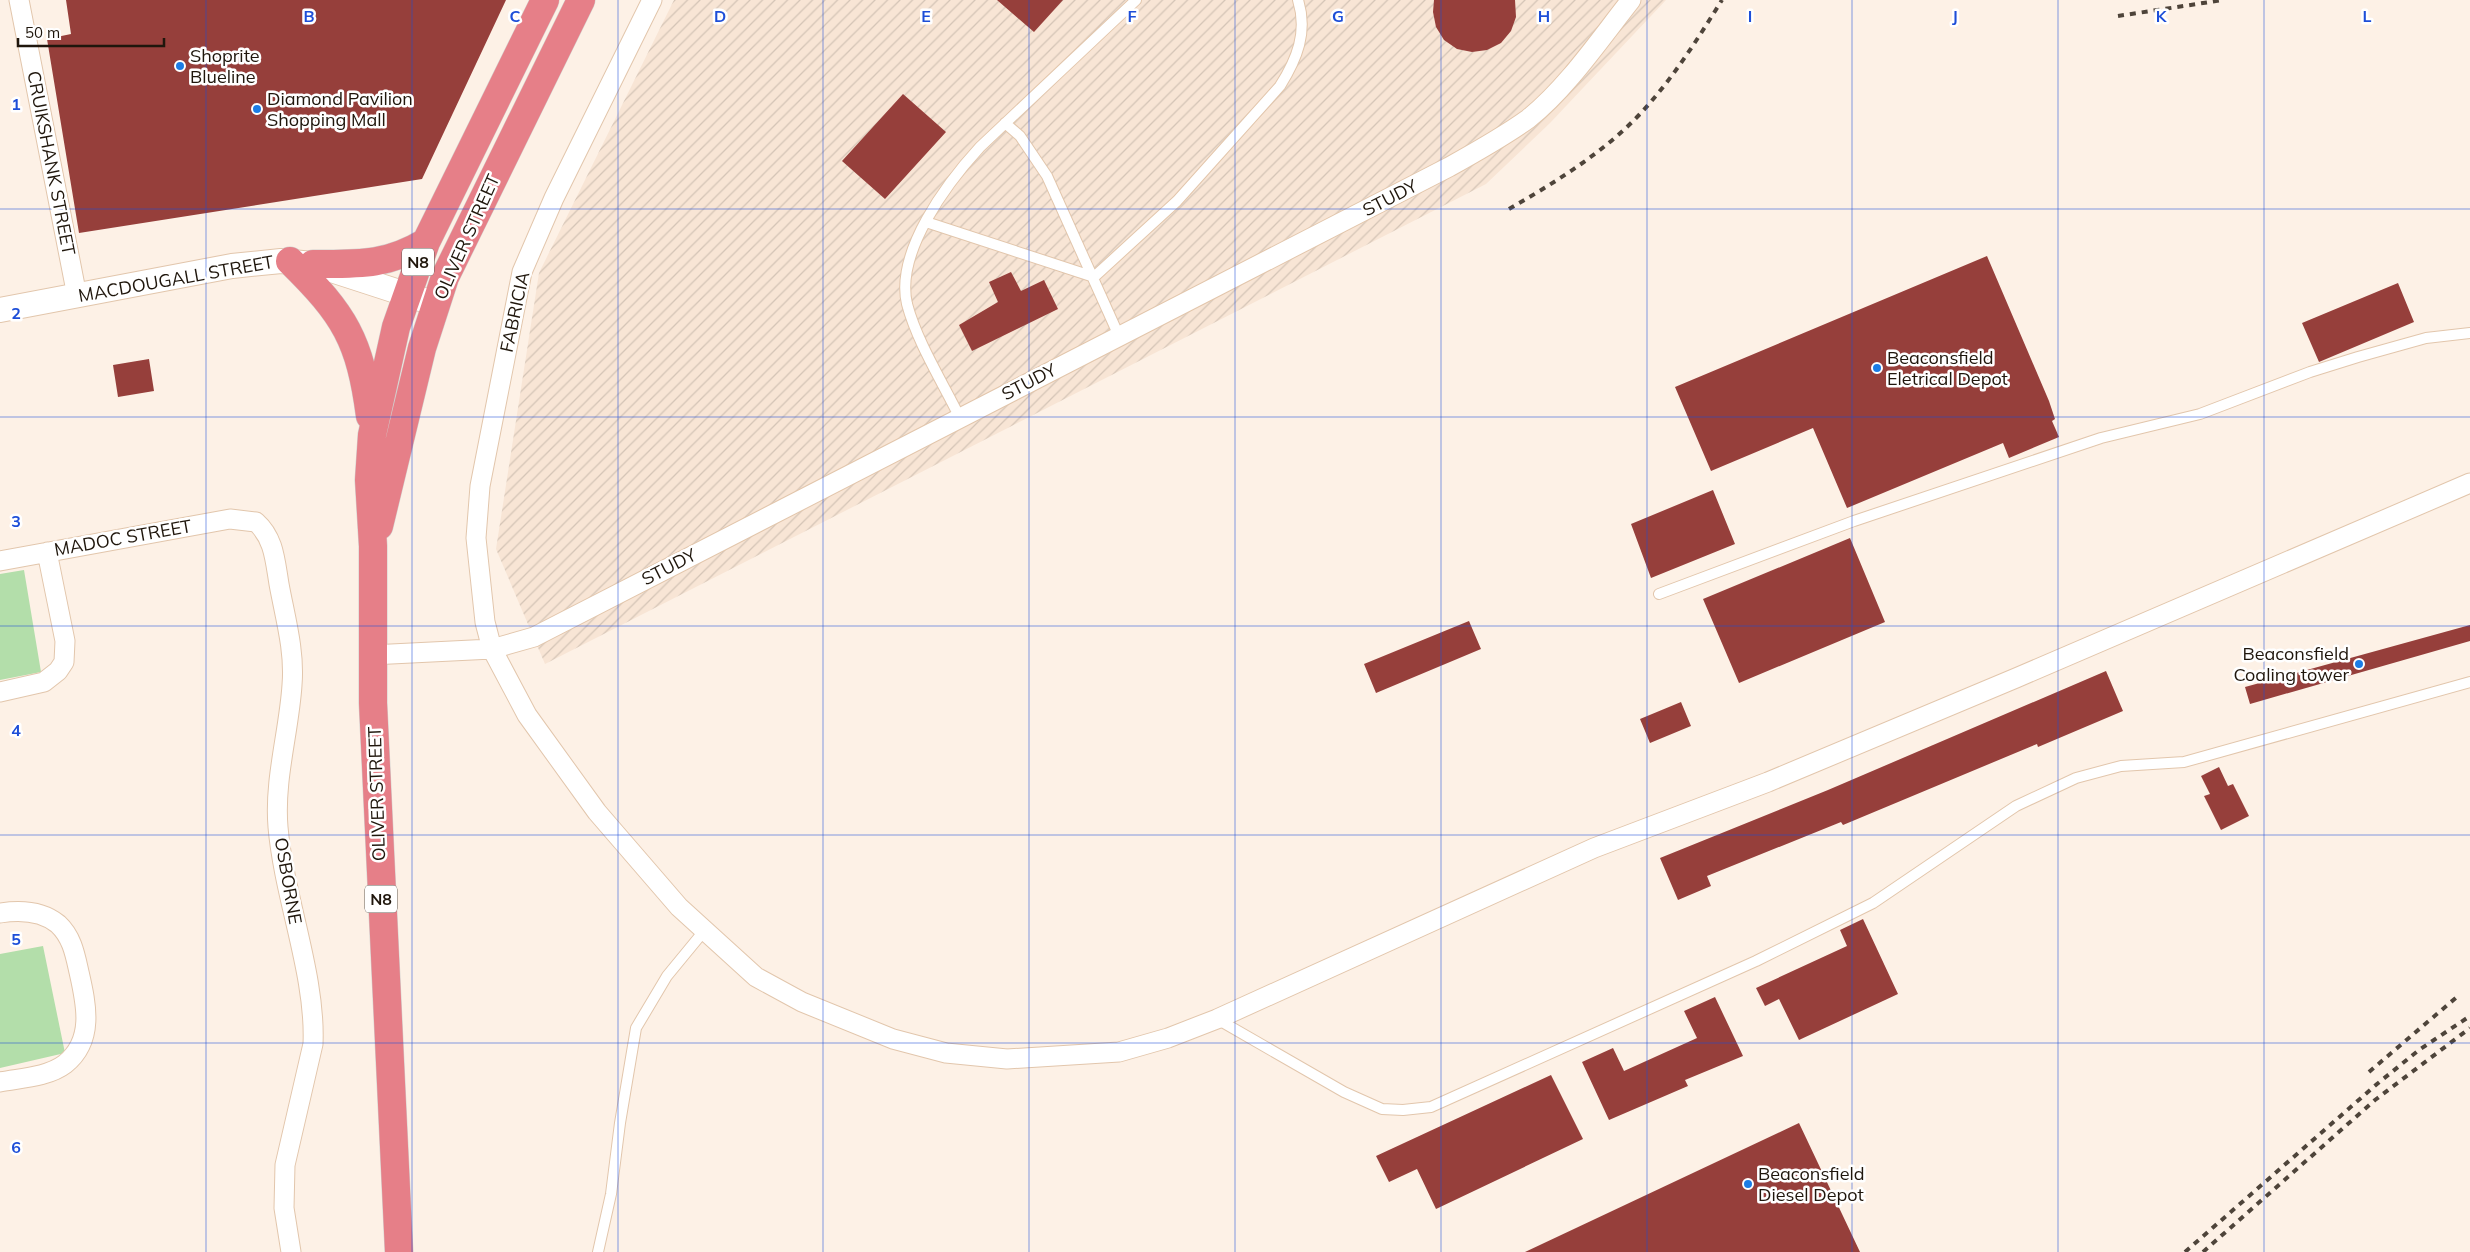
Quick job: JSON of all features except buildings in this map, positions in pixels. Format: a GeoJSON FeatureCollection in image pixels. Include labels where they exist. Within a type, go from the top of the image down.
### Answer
{"type":"FeatureCollection","features":[{"type":"Feature","properties":{"kind":"highway","name":"OLIVER STREET"},"geometry":{"type":"LineString","coordinates":[[399,1252],[378,830],[372,655],[373,546],[369,496],[372,435],[387,360],[406,295],[426,242],[545,0]]}},
{"type":"Feature","properties":{"kind":"highway","name":"OLIVER STREET"},"geometry":{"type":"LineString","coordinates":[[373,546],[422,348],[436,304],[456,252],[581,0]]}},
{"type":"Feature","properties":{"kind":"highway"},"geometry":{"type":"LineString","coordinates":[[301,263],[351,264],[388,260],[401,256],[426,242]]}},
{"type":"Feature","properties":{"kind":"highway"},"geometry":{"type":"LineString","coordinates":[[301,263],[349,331],[358,355],[364,380],[372,435]]}},
{"type":"Feature","properties":{"kind":"street","name":"CRUIKSHANK STREET"},"geometry":{"type":"LineString","coordinates":[[19,0],[77,296]]}},
{"type":"Feature","properties":{"kind":"street","name":"FABRICIA"},"geometry":{"type":"LineString","coordinates":[[652,0],[554,198],[528,255],[518,288],[477,503],[478,561],[485,622],[492,649],[527,715],[571,778],[656,883],[704,931],[756,977],[802,1002],[893,1039],[946,1053],[1007,1059],[1119,1052],[1168,1038],[1217,1019],[1594,848],[1777,778],[2470,483]]}},
{"type":"Feature","properties":{"kind":"street","name":"STUDY"},"geometry":{"type":"LineString","coordinates":[[372,655],[492,649],[534,637],[1493,143],[1529,118],[1552,95],[1631,0]]}},
{"type":"Feature","properties":{"kind":"street","name":"MACDOUGALL STREET"},"geometry":{"type":"LineString","coordinates":[[0,310],[240,264],[301,263],[367,280],[436,304]]}},
{"type":"Feature","properties":{"kind":"street","name":"MADOC STREET"},"geometry":{"type":"LineString","coordinates":[[0,561],[230,519],[246,520]]}},
{"type":"Feature","properties":{"kind":"street","name":"OSBORNE"},"geometry":{"type":"LineString","coordinates":[[246,520],[256,522],[264,529],[271,542],[292,659],[292,685],[279,788],[278,827],[289,896],[310,994],[314,1032],[313,1044],[285,1165],[284,1208],[291,1252]]}},
{"type":"Feature","properties":{"kind":"street"},"geometry":{"type":"LineString","coordinates":[[0,692],[44,682],[58,671],[64,662],[65,641],[47,552]]}},
{"type":"Feature","properties":{"kind":"street"},"geometry":{"type":"LineString","coordinates":[[0,914],[25,912],[39,914],[65,931],[74,948],[87,1016],[84,1035],[79,1046],[65,1064],[42,1074],[0,1082]]}},
{"type":"Feature","properties":{"kind":"lane"},"geometry":{"type":"LineString","coordinates":[[960,418],[914,324],[907,302],[905,277],[912,250],[935,205],[962,166],[1136,0]]}},
{"type":"Feature","properties":{"kind":"lane"},"geometry":{"type":"LineString","coordinates":[[1094,277],[1177,201],[1280,86],[1293,65],[1301,39],[1302,14],[1298,0]]}},
{"type":"Feature","properties":{"kind":"lane"},"geometry":{"type":"LineString","coordinates":[[1005,123],[1020,136],[1047,176],[1119,336]]}},
{"type":"Feature","properties":{"kind":"lane"},"geometry":{"type":"LineString","coordinates":[[926,222],[1094,277]]}},
{"type":"Feature","properties":{"kind":"lane"},"geometry":{"type":"LineString","coordinates":[[1659,594],[1854,520],[2101,438],[2200,414],[2310,372],[2358,357],[2426,338],[2470,333]]}},
{"type":"Feature","properties":{"kind":"lane"},"geometry":{"type":"LineString","coordinates":[[1217,1019],[1344,1092],[1382,1109],[1430,1108],[1756,961],[1873,903],[2016,806],[2076,778],[2121,766],[2184,762],[2470,682]]}},
{"type":"Feature","properties":{"kind":"lane"},"geometry":{"type":"LineString","coordinates":[[598,1252],[611,1194],[620,1123],[636,1028],[672,971],[704,931]]}},
{"type":"Feature","properties":{"kind":"shaded area"},"geometry":{"type":"Polygon","coordinates":[[[674,0],[1666,0],[1550,123],[1486,184],[545,664],[496,549],[539,273],[674,0]]]}},
{"type":"Feature","properties":{"kind":"green space"},"geometry":{"type":"Polygon","coordinates":[[[24,570],[41,672],[0,680],[0,574],[24,570]]]}},
{"type":"Feature","properties":{"kind":"green space"},"geometry":{"type":"Polygon","coordinates":[[[43,946],[65,1053],[0,1068],[0,954],[43,946]]]}},
{"type":"Feature","properties":{"kind":"railway"},"geometry":{"type":"LineString","coordinates":[[1509,209],[1577,167],[1625,129],[1651,102],[1673,74],[1722,0]]}},
{"type":"Feature","properties":{"kind":"railway"},"geometry":{"type":"LineString","coordinates":[[2118,16],[2223,0]]}},
{"type":"Feature","properties":{"kind":"railway"},"geometry":{"type":"LineString","coordinates":[[2369,1072],[2458,996]]}},
{"type":"Feature","properties":{"kind":"railway"},"geometry":{"type":"LineString","coordinates":[[2185,1252],[2377,1084],[2419,1050],[2470,1016]]}},
{"type":"Feature","properties":{"kind":"railway"},"geometry":{"type":"LineString","coordinates":[[2203,1252],[2375,1100],[2470,1028]]}},
{"type":"Feature","properties":{"kind":"place","name":"Shoprite Blueline"},"geometry":{"type":"Point","coordinates":[180,66]}},
{"type":"Feature","properties":{"kind":"place","name":"Diamond Pavilion Shopping Mall"},"geometry":{"type":"Point","coordinates":[257,109]}},
{"type":"Feature","properties":{"kind":"place","name":"Beaconsfield Eletrical Depot"},"geometry":{"type":"Point","coordinates":[1877,368]}},
{"type":"Feature","properties":{"kind":"place","name":"Beaconsfield Coaling tower"},"geometry":{"type":"Point","coordinates":[2359,664]}},
{"type":"Feature","properties":{"kind":"place","name":"Beaconsfield Diesel Depot"},"geometry":{"type":"Point","coordinates":[1748,1184]}}]}
